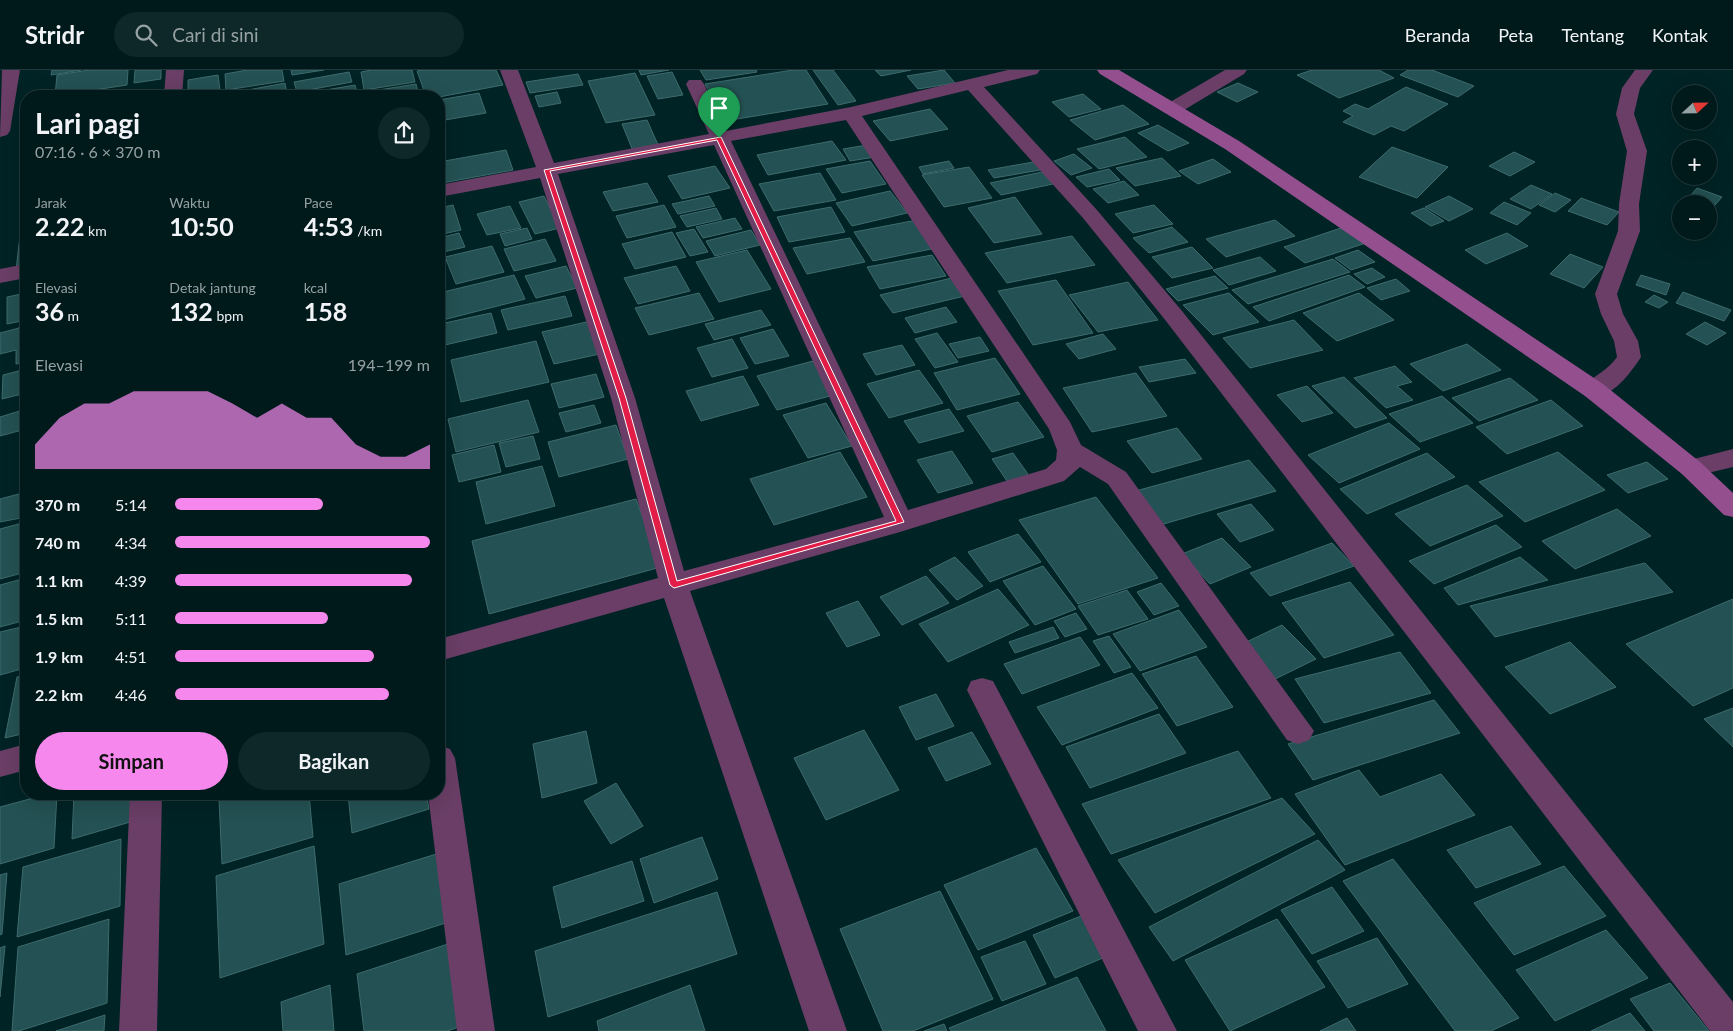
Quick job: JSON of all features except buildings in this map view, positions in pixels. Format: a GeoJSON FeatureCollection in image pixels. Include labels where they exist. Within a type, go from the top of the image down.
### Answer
{"type":"FeatureCollection","features":[{"type":"Feature","properties":{"kind":"street"},"geometry":{"type":"LineString","coordinates":[[0,131],[10,70]]}},
{"type":"Feature","properties":{"kind":"street"},"geometry":{"type":"LineString","coordinates":[[173,90],[175,70]]}},
{"type":"Feature","properties":{"kind":"street"},"geometry":{"type":"LineString","coordinates":[[510,70],[547,170],[623,398],[674,585],[828,1031]]}},
{"type":"Feature","properties":{"kind":"street"},"geometry":{"type":"LineString","coordinates":[[445,190],[851,113],[1031,70]]}},
{"type":"Feature","properties":{"kind":"street"},"geometry":{"type":"LineString","coordinates":[[1106,70],[1232,145],[1594,390],[1691,468],[1733,508]]}},
{"type":"Feature","properties":{"kind":"street"},"geometry":{"type":"LineString","coordinates":[[1172,109],[1238,70]]}},
{"type":"Feature","properties":{"kind":"street"},"geometry":{"type":"LineString","coordinates":[[1594,390],[1619,372],[1629,357],[1626,341],[1612,314],[1606,294],[1629,231],[1629,204],[1637,151],[1625,114],[1631,88],[1644,70]]}},
{"type":"Feature","properties":{"kind":"street"},"geometry":{"type":"LineString","coordinates":[[695,84],[900,522]]}},
{"type":"Feature","properties":{"kind":"street"},"geometry":{"type":"LineString","coordinates":[[972,84],[1090,214],[1174,316],[1733,1030]]}},
{"type":"Feature","properties":{"kind":"street"},"geometry":{"type":"LineString","coordinates":[[445,648],[900,522],[1055,475],[1069,464],[1070,450],[1061,428],[851,113]]}},
{"type":"Feature","properties":{"kind":"street"},"geometry":{"type":"LineString","coordinates":[[0,276],[20,272]]}},
{"type":"Feature","properties":{"kind":"street"},"geometry":{"type":"LineString","coordinates":[[1070,450],[1117,478],[1298,731]]}},
{"type":"Feature","properties":{"kind":"street"},"geometry":{"type":"LineString","coordinates":[[1691,468],[1733,458]]}},
{"type":"Feature","properties":{"kind":"street"},"geometry":{"type":"LineString","coordinates":[[982,690],[1158,1031]]}},
{"type":"Feature","properties":{"kind":"street"},"geometry":{"type":"LineString","coordinates":[[0,764],[20,759]]}},
{"type":"Feature","properties":{"kind":"street"},"geometry":{"type":"LineString","coordinates":[[138,1031],[146,800]]}},
{"type":"Feature","properties":{"kind":"street"},"geometry":{"type":"LineString","coordinates":[[445,800],[476,1031]]}},
{"type":"Feature","properties":{"kind":"route"},"geometry":{"type":"LineString","coordinates":[[719,138],[900,522],[674,585],[623,398],[547,170],[719,138]]}}]}
